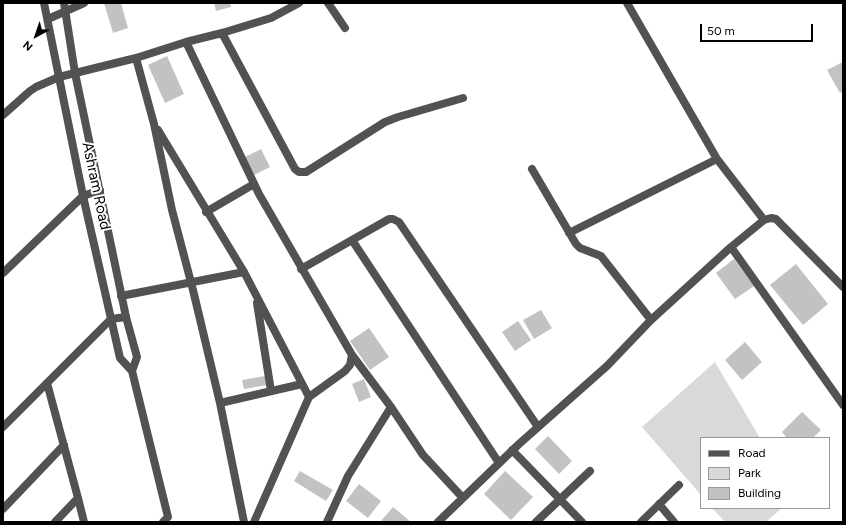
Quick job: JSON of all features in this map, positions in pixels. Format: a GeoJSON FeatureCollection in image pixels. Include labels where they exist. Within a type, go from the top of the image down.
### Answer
{"type":"FeatureCollection","features":[{"type":"Feature","properties":{"kind":"street","name":"Ashram Road"},"geometry":{"type":"LineString","coordinates":[[44,3],[83,196],[120,358],[132,371],[168,520]]}},
{"type":"Feature","properties":{"kind":"street"},"geometry":{"type":"LineString","coordinates":[[48,19],[64,7],[84,3]]}},
{"type":"Feature","properties":{"kind":"street"},"geometry":{"type":"LineString","coordinates":[[3,115],[30,91],[59,77],[136,58],[186,42],[222,34],[271,18],[299,3]]}},
{"type":"Feature","properties":{"kind":"street"},"geometry":{"type":"LineString","coordinates":[[328,3],[345,28]]}},
{"type":"Feature","properties":{"kind":"street"},"geometry":{"type":"LineString","coordinates":[[627,3],[716,159],[764,220]]}},
{"type":"Feature","properties":{"kind":"street","name":"Ashram Road"},"geometry":{"type":"LineString","coordinates":[[64,7],[75,73],[126,317],[137,357],[132,371]]}},
{"type":"Feature","properties":{"kind":"street"},"geometry":{"type":"LineString","coordinates":[[222,34],[295,169],[299,172],[306,172],[385,122],[398,116],[464,98]]}},
{"type":"Feature","properties":{"kind":"street"},"geometry":{"type":"LineString","coordinates":[[186,42],[254,184],[301,269],[352,355],[423,455],[463,498]]}},
{"type":"Feature","properties":{"kind":"street"},"geometry":{"type":"LineString","coordinates":[[136,58],[154,124],[172,210],[220,402],[244,522]]}},
{"type":"Feature","properties":{"kind":"street"},"geometry":{"type":"LineString","coordinates":[[154,124],[206,212],[244,272],[309,397]]}},
{"type":"Feature","properties":{"kind":"street"},"geometry":{"type":"LineString","coordinates":[[569,233],[716,159]]}},
{"type":"Feature","properties":{"kind":"street"},"geometry":{"type":"LineString","coordinates":[[532,169],[578,246],[601,256],[651,320]]}},
{"type":"Feature","properties":{"kind":"street"},"geometry":{"type":"LineString","coordinates":[[206,212],[254,184]]}},
{"type":"Feature","properties":{"kind":"street"},"geometry":{"type":"LineString","coordinates":[[3,273],[83,196],[100,190]]}},
{"type":"Feature","properties":{"kind":"street"},"geometry":{"type":"LineString","coordinates":[[438,522],[512,450],[607,366],[651,320],[731,247],[764,220],[770,218],[776,219],[843,287]]}},
{"type":"Feature","properties":{"kind":"street"},"geometry":{"type":"LineString","coordinates":[[301,269],[389,219],[399,222],[538,427]]}},
{"type":"Feature","properties":{"kind":"street"},"geometry":{"type":"LineString","coordinates":[[352,240],[499,463]]}},
{"type":"Feature","properties":{"kind":"street"},"geometry":{"type":"LineString","coordinates":[[731,247],[843,405]]}},
{"type":"Feature","properties":{"kind":"street"},"geometry":{"type":"LineString","coordinates":[[122,296],[244,272]]}},
{"type":"Feature","properties":{"kind":"street"},"geometry":{"type":"LineString","coordinates":[[256,296],[271,391]]}},
{"type":"Feature","properties":{"kind":"street"},"geometry":{"type":"LineString","coordinates":[[3,426],[111,319],[126,317]]}},
{"type":"Feature","properties":{"kind":"street"},"geometry":{"type":"LineString","coordinates":[[254,522],[309,397],[345,371],[350,365],[352,355]]}},
{"type":"Feature","properties":{"kind":"street"},"geometry":{"type":"LineString","coordinates":[[47,383],[84,522]]}},
{"type":"Feature","properties":{"kind":"street"},"geometry":{"type":"LineString","coordinates":[[220,402],[302,384]]}},
{"type":"Feature","properties":{"kind":"street"},"geometry":{"type":"LineString","coordinates":[[327,522],[348,476],[390,407]]}},
{"type":"Feature","properties":{"kind":"street"},"geometry":{"type":"LineString","coordinates":[[3,509],[64,445]]}},
{"type":"Feature","properties":{"kind":"street"},"geometry":{"type":"LineString","coordinates":[[512,450],[582,522]]}},
{"type":"Feature","properties":{"kind":"street"},"geometry":{"type":"LineString","coordinates":[[536,522],[590,471]]}},
{"type":"Feature","properties":{"kind":"street"},"geometry":{"type":"LineString","coordinates":[[641,522],[678,485]]}},
{"type":"Feature","properties":{"kind":"street"},"geometry":{"type":"LineString","coordinates":[[55,522],[78,498]]}},
{"type":"Feature","properties":{"kind":"street"},"geometry":{"type":"LineString","coordinates":[[659,504],[674,522]]}},
{"type":"Feature","properties":{"kind":"green space"},"geometry":{"type":"Polygon","coordinates":[[[715,362],[759,437],[700,437],[700,494],[642,427],[715,362]]]}},
{"type":"Feature","properties":{"kind":"green space"},"geometry":{"type":"Polygon","coordinates":[[[713,509],[781,509],[766,522],[725,522],[713,509]]]}},
{"type":"Feature","properties":{"kind":"building"},"geometry":{"type":"Polygon","coordinates":[[[104,3],[121,3],[128,28],[113,33],[104,3]]]}},
{"type":"Feature","properties":{"kind":"building"},"geometry":{"type":"Polygon","coordinates":[[[214,3],[230,3],[231,7],[216,11],[214,3]]]}},
{"type":"Feature","properties":{"kind":"building"},"geometry":{"type":"Polygon","coordinates":[[[167,56],[184,94],[165,103],[148,65],[167,56]]]}},
{"type":"Feature","properties":{"kind":"building"},"geometry":{"type":"Polygon","coordinates":[[[843,62],[843,91],[840,93],[827,70],[843,62]]]}},
{"type":"Feature","properties":{"kind":"building"},"geometry":{"type":"Polygon","coordinates":[[[261,149],[270,167],[254,175],[245,157],[261,149]]]}},
{"type":"Feature","properties":{"kind":"building"},"geometry":{"type":"Polygon","coordinates":[[[734,259],[754,286],[735,299],[716,273],[734,259]]]}},
{"type":"Feature","properties":{"kind":"building"},"geometry":{"type":"Polygon","coordinates":[[[796,264],[828,304],[803,325],[770,285],[796,264]]]}},
{"type":"Feature","properties":{"kind":"building"},"geometry":{"type":"Polygon","coordinates":[[[541,310],[552,328],[534,339],[523,320],[541,310]]]}},
{"type":"Feature","properties":{"kind":"building"},"geometry":{"type":"Polygon","coordinates":[[[518,321],[531,340],[515,351],[502,332],[518,321]]]}},
{"type":"Feature","properties":{"kind":"building"},"geometry":{"type":"Polygon","coordinates":[[[369,328],[389,357],[370,370],[350,341],[369,328]]]}},
{"type":"Feature","properties":{"kind":"building"},"geometry":{"type":"Polygon","coordinates":[[[745,342],[762,362],[742,380],[725,360],[745,342]]]}},
{"type":"Feature","properties":{"kind":"building"},"geometry":{"type":"Polygon","coordinates":[[[265,376],[267,385],[244,389],[242,380],[265,376]]]}},
{"type":"Feature","properties":{"kind":"building"},"geometry":{"type":"Polygon","coordinates":[[[364,379],[371,397],[359,402],[352,384],[364,379]]]}},
{"type":"Feature","properties":{"kind":"building"},"geometry":{"type":"Polygon","coordinates":[[[802,412],[821,430],[814,437],[786,437],[782,432],[802,412]]]}},
{"type":"Feature","properties":{"kind":"building"},"geometry":{"type":"Polygon","coordinates":[[[548,436],[572,461],[559,474],[535,449],[548,436]]]}},
{"type":"Feature","properties":{"kind":"building"},"geometry":{"type":"Polygon","coordinates":[[[300,471],[333,490],[326,501],[294,481],[300,471]]]}},
{"type":"Feature","properties":{"kind":"building"},"geometry":{"type":"Polygon","coordinates":[[[505,471],[533,497],[511,520],[484,494],[505,471]]]}},
{"type":"Feature","properties":{"kind":"building"},"geometry":{"type":"Polygon","coordinates":[[[359,484],[381,501],[368,518],[346,501],[359,484]]]}},
{"type":"Feature","properties":{"kind":"building"},"geometry":{"type":"Polygon","coordinates":[[[393,507],[411,522],[380,522],[393,507]]]}}]}
